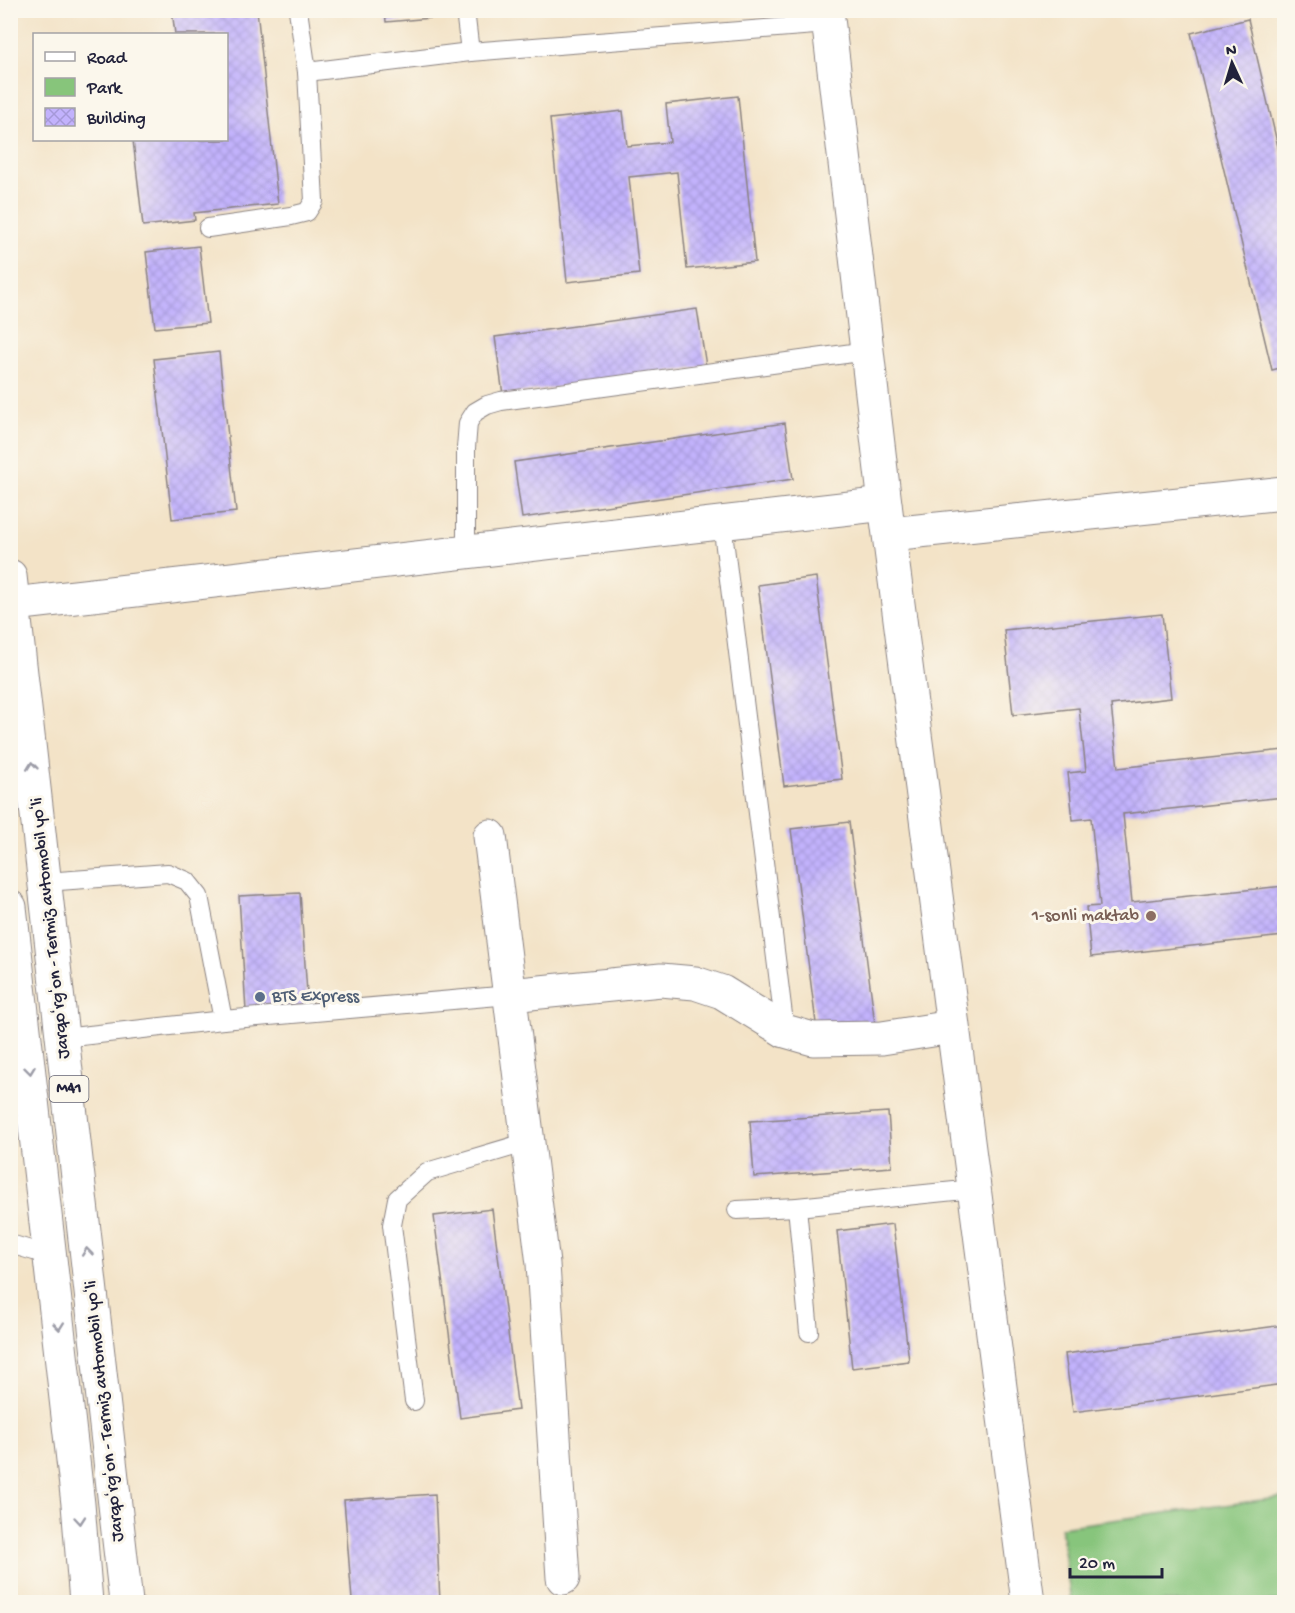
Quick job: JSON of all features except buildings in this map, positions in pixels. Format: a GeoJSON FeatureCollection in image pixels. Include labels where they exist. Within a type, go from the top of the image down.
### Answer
{"type":"FeatureCollection","features":[{"type":"Feature","properties":{"kind":"main road"},"geometry":{"type":"LineString","coordinates":[[828,17],[887,519],[1028,1602]]}},
{"type":"Feature","properties":{"kind":"main road"},"geometry":{"type":"LineString","coordinates":[[12,590],[466,552],[722,523],[887,519],[1284,493]]}},
{"type":"Feature","properties":{"kind":"main road","name":"Jarqoʻrgʻon - Termiz avtomobil yoʻli"},"geometry":{"type":"LineString","coordinates":[[12,590],[126,1602]]}},
{"type":"Feature","properties":{"kind":"main road"},"geometry":{"type":"LineString","coordinates":[[490,836],[543,1264],[563,1578]]}},
{"type":"Feature","properties":{"kind":"main road","name":"Jarqoʻrgʻon - Termiz avtomobil yoʻli"},"geometry":{"type":"LineString","coordinates":[[10,907],[51,1256],[78,1504],[86,1602]]}},
{"type":"Feature","properties":{"kind":"main road"},"geometry":{"type":"LineString","coordinates":[[510,995],[661,980],[695,983],[722,992],[785,1031],[813,1039],[882,1038],[952,1027]]}},
{"type":"Feature","properties":{"kind":"lane"},"geometry":{"type":"LineString","coordinates":[[208,228],[307,212],[314,201],[307,72],[298,10]]}},
{"type":"Feature","properties":{"kind":"lane"},"geometry":{"type":"LineString","coordinates":[[465,10],[470,52]]}},
{"type":"Feature","properties":{"kind":"lane"},"geometry":{"type":"LineString","coordinates":[[307,72],[470,52],[828,17]]}},
{"type":"Feature","properties":{"kind":"lane"},"geometry":{"type":"LineString","coordinates":[[466,552],[468,423],[476,412],[488,405],[501,401],[867,351]]}},
{"type":"Feature","properties":{"kind":"lane"},"geometry":{"type":"LineString","coordinates":[[722,523],[785,1031]]}},
{"type":"Feature","properties":{"kind":"lane"},"geometry":{"type":"LineString","coordinates":[[45,882],[168,873],[187,881],[199,896],[223,1020]]}},
{"type":"Feature","properties":{"kind":"lane"},"geometry":{"type":"LineString","coordinates":[[63,1038],[223,1020],[510,995]]}},
{"type":"Feature","properties":{"kind":"lane"},"geometry":{"type":"LineString","coordinates":[[414,1401],[392,1225],[397,1199],[427,1172],[528,1142]]}},
{"type":"Feature","properties":{"kind":"lane"},"geometry":{"type":"LineString","coordinates":[[737,1210],[797,1207],[974,1189]]}},
{"type":"Feature","properties":{"kind":"lane"},"geometry":{"type":"LineString","coordinates":[[797,1207],[809,1332]]}},
{"type":"Feature","properties":{"kind":"lane"},"geometry":{"type":"LineString","coordinates":[[10,1244],[51,1256]]}},
{"type":"Feature","properties":{"kind":"green space"},"geometry":{"type":"Polygon","coordinates":[[[1284,1497],[1284,1602],[1071,1602],[1061,1527],[1284,1497]]]}},
{"type":"Feature","properties":{"kind":"place","name":"1-sonli maktab"},"geometry":{"type":"Point","coordinates":[1151,916]}},
{"type":"Feature","properties":{"kind":"place","name":"BTS Express"},"geometry":{"type":"Point","coordinates":[260,997]}}]}
